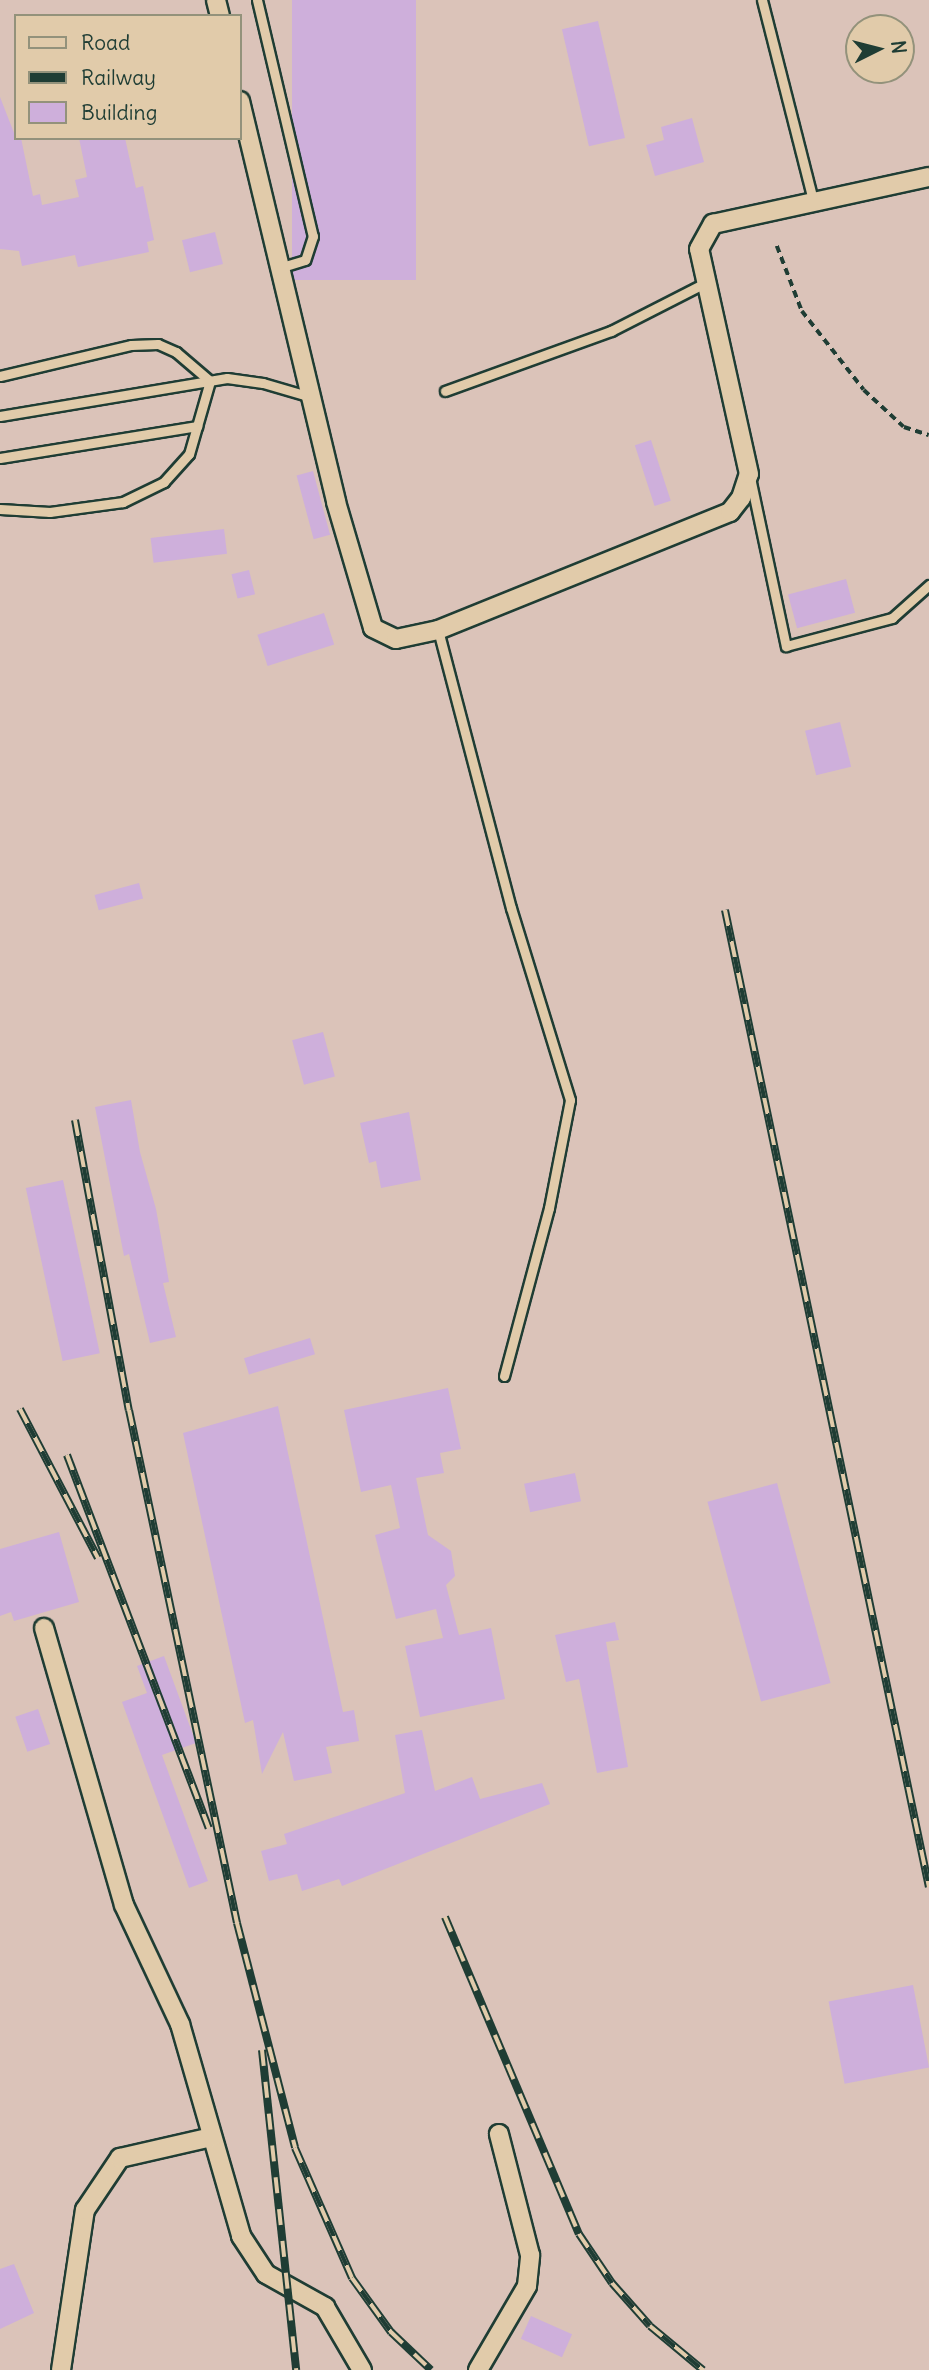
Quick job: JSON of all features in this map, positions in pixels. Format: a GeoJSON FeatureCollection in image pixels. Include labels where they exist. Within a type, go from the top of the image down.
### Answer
{"type":"FeatureCollection","features":[{"type":"Feature","properties":{"kind":"street"},"geometry":{"type":"LineString","coordinates":[[242,110],[336,502],[373,628],[396,639],[438,630],[730,512],[741,498],[749,474],[699,249],[713,224],[929,177]]}},
{"type":"Feature","properties":{"kind":"street"},"geometry":{"type":"LineString","coordinates":[[44,1628],[124,1905],[180,2024],[241,2236],[266,2274],[325,2307],[362,2370]]}},
{"type":"Feature","properties":{"kind":"street"},"geometry":{"type":"LineString","coordinates":[[478,2370],[527,2286],[530,2255],[499,2134]]}},
{"type":"Feature","properties":{"kind":"street"},"geometry":{"type":"LineString","coordinates":[[61,2370],[85,2210],[120,2158],[212,2137]]}},
{"type":"Feature","properties":{"kind":"lane"},"geometry":{"type":"LineString","coordinates":[[257,0],[313,236],[305,260],[279,268]]}},
{"type":"Feature","properties":{"kind":"lane"},"geometry":{"type":"LineString","coordinates":[[762,0],[814,204]]}},
{"type":"Feature","properties":{"kind":"lane"},"geometry":{"type":"LineString","coordinates":[[445,391],[611,331],[705,283]]}},
{"type":"Feature","properties":{"kind":"lane"},"geometry":{"type":"LineString","coordinates":[[0,376],[131,345],[158,344],[176,352],[210,381]]}},
{"type":"Feature","properties":{"kind":"lane"},"geometry":{"type":"LineString","coordinates":[[0,416],[210,381],[249,379],[312,397]]}},
{"type":"Feature","properties":{"kind":"lane"},"geometry":{"type":"LineString","coordinates":[[0,509],[50,512],[122,502],[178,470],[197,426],[210,381]]}},
{"type":"Feature","properties":{"kind":"lane"},"geometry":{"type":"LineString","coordinates":[[0,458],[197,426]]}},
{"type":"Feature","properties":{"kind":"lane"},"geometry":{"type":"LineString","coordinates":[[749,474],[786,646],[892,618],[929,585]]}},
{"type":"Feature","properties":{"kind":"lane"},"geometry":{"type":"LineString","coordinates":[[438,630],[511,908],[570,1100],[549,1208],[504,1376]]}},
{"type":"Feature","properties":{"kind":"path"},"geometry":{"type":"LineString","coordinates":[[777,246],[802,311],[864,390],[904,427],[929,435]]}},
{"type":"Feature","properties":{"kind":"shaded area"},"geometry":{"type":"Polygon","coordinates":[[[0,0],[929,0],[929,2370],[0,2370],[0,0]]]}},
{"type":"Feature","properties":{"kind":"building"},"geometry":{"type":"Polygon","coordinates":[[[292,0],[416,0],[416,280],[292,280],[292,0]]]}},
{"type":"Feature","properties":{"kind":"building"},"geometry":{"type":"Polygon","coordinates":[[[598,21],[625,138],[589,146],[562,29],[598,21]]]}},
{"type":"Feature","properties":{"kind":"building"},"geometry":{"type":"Polygon","coordinates":[[[0,97],[14,133],[14,140],[21,140],[33,196],[40,194],[42,205],[79,197],[75,180],[87,177],[79,140],[125,140],[136,188],[143,186],[154,240],[147,242],[149,252],[78,267],[75,255],[22,266],[19,251],[0,249],[0,97]]]}},
{"type":"Feature","properties":{"kind":"building"},"geometry":{"type":"Polygon","coordinates":[[[692,118],[704,162],[655,176],[646,145],[664,140],[661,127],[692,118]]]}},
{"type":"Feature","properties":{"kind":"building"},"geometry":{"type":"Polygon","coordinates":[[[215,232],[223,264],[190,272],[182,240],[215,232]]]}},
{"type":"Feature","properties":{"kind":"building"},"geometry":{"type":"Polygon","coordinates":[[[651,440],[671,501],[655,506],[635,445],[651,440]]]}},
{"type":"Feature","properties":{"kind":"building"},"geometry":{"type":"Polygon","coordinates":[[[313,471],[330,535],[314,539],[297,475],[313,471]]]}},
{"type":"Feature","properties":{"kind":"building"},"geometry":{"type":"Polygon","coordinates":[[[224,529],[227,554],[154,563],[151,538],[224,529]]]}},
{"type":"Feature","properties":{"kind":"building"},"geometry":{"type":"Polygon","coordinates":[[[249,570],[255,594],[238,599],[232,574],[249,570]]]}},
{"type":"Feature","properties":{"kind":"building"},"geometry":{"type":"Polygon","coordinates":[[[846,579],[855,613],[797,628],[788,595],[846,579]]]}},
{"type":"Feature","properties":{"kind":"building"},"geometry":{"type":"Polygon","coordinates":[[[324,613],[334,644],[268,666],[257,635],[324,613]]]}},
{"type":"Feature","properties":{"kind":"building"},"geometry":{"type":"Polygon","coordinates":[[[840,722],[851,767],[816,775],[805,731],[840,722]]]}},
{"type":"Feature","properties":{"kind":"building"},"geometry":{"type":"Polygon","coordinates":[[[139,883],[143,898],[99,910],[95,895],[139,883]]]}},
{"type":"Feature","properties":{"kind":"building"},"geometry":{"type":"Polygon","coordinates":[[[323,1032],[335,1076],[304,1085],[292,1040],[323,1032]]]}},
{"type":"Feature","properties":{"kind":"building"},"geometry":{"type":"Polygon","coordinates":[[[131,1100],[140,1152],[156,1209],[169,1282],[163,1283],[176,1337],[150,1343],[129,1254],[124,1256],[95,1107],[131,1100]]]}},
{"type":"Feature","properties":{"kind":"building"},"geometry":{"type":"Polygon","coordinates":[[[409,1112],[421,1180],[381,1188],[376,1161],[369,1163],[360,1123],[409,1112]]]}},
{"type":"Feature","properties":{"kind":"building"},"geometry":{"type":"Polygon","coordinates":[[[63,1180],[100,1353],[63,1361],[26,1188],[63,1180]]]}},
{"type":"Feature","properties":{"kind":"building"},"geometry":{"type":"Polygon","coordinates":[[[310,1338],[315,1354],[249,1374],[244,1358],[310,1338]]]}},
{"type":"Feature","properties":{"kind":"building"},"geometry":{"type":"Polygon","coordinates":[[[448,1388],[461,1449],[440,1453],[444,1473],[416,1478],[428,1535],[451,1551],[455,1576],[446,1585],[459,1635],[491,1628],[505,1699],[420,1717],[405,1646],[443,1638],[436,1609],[396,1619],[375,1535],[400,1528],[391,1485],[361,1492],[344,1410],[448,1388]]]}},
{"type":"Feature","properties":{"kind":"building"},"geometry":{"type":"Polygon","coordinates":[[[278,1406],[343,1712],[354,1710],[359,1741],[326,1747],[332,1773],[294,1781],[283,1732],[262,1774],[253,1720],[245,1723],[183,1433],[278,1406]]]}},
{"type":"Feature","properties":{"kind":"building"},"geometry":{"type":"Polygon","coordinates":[[[575,1473],[581,1501],[530,1512],[524,1484],[575,1473]]]}},
{"type":"Feature","properties":{"kind":"building"},"geometry":{"type":"Polygon","coordinates":[[[777,1483],[831,1683],[761,1702],[707,1502],[777,1483]]]}},
{"type":"Feature","properties":{"kind":"building"},"geometry":{"type":"Polygon","coordinates":[[[59,1532],[79,1602],[14,1621],[11,1612],[0,1616],[0,1549],[59,1532]]]}},
{"type":"Feature","properties":{"kind":"building"},"geometry":{"type":"Polygon","coordinates":[[[615,1622],[619,1640],[606,1642],[628,1767],[597,1773],[579,1679],[566,1682],[555,1635],[615,1622]]]}},
{"type":"Feature","properties":{"kind":"building"},"geometry":{"type":"Polygon","coordinates":[[[164,1656],[196,1743],[162,1755],[208,1881],[189,1888],[122,1702],[147,1693],[137,1666],[164,1656]]]}},
{"type":"Feature","properties":{"kind":"building"},"geometry":{"type":"Polygon","coordinates":[[[38,1709],[50,1744],[27,1752],[15,1717],[38,1709]]]}},
{"type":"Feature","properties":{"kind":"building"},"geometry":{"type":"Polygon","coordinates":[[[422,1730],[435,1791],[472,1777],[480,1799],[542,1783],[550,1804],[342,1886],[339,1879],[302,1891],[297,1874],[269,1881],[261,1851],[287,1844],[284,1834],[405,1793],[395,1735],[422,1730]]]}},
{"type":"Feature","properties":{"kind":"building"},"geometry":{"type":"Polygon","coordinates":[[[913,1985],[929,2067],[845,2084],[829,2001],[913,1985]]]}},
{"type":"Feature","properties":{"kind":"building"},"geometry":{"type":"Polygon","coordinates":[[[14,2264],[34,2313],[0,2329],[0,2269],[14,2264]]]}},
{"type":"Feature","properties":{"kind":"building"},"geometry":{"type":"Polygon","coordinates":[[[531,2316],[572,2334],[562,2357],[521,2339],[531,2316]]]}},
{"type":"Feature","properties":{"kind":"railway"},"geometry":{"type":"LineString","coordinates":[[725,910],[929,1887]]}},
{"type":"Feature","properties":{"kind":"railway"},"geometry":{"type":"LineString","coordinates":[[75,1120],[129,1410],[237,1923],[295,2148],[352,2278],[391,2332],[431,2370]]}},
{"type":"Feature","properties":{"kind":"railway"},"geometry":{"type":"LineString","coordinates":[[20,1409],[98,1558]]}},
{"type":"Feature","properties":{"kind":"railway"},"geometry":{"type":"LineString","coordinates":[[67,1455],[209,1828]]}},
{"type":"Feature","properties":{"kind":"railway"},"geometry":{"type":"LineString","coordinates":[[445,1917],[579,2234],[612,2283],[650,2326],[703,2370]]}},
{"type":"Feature","properties":{"kind":"railway"},"geometry":{"type":"LineString","coordinates":[[262,2050],[296,2370]]}}]}
